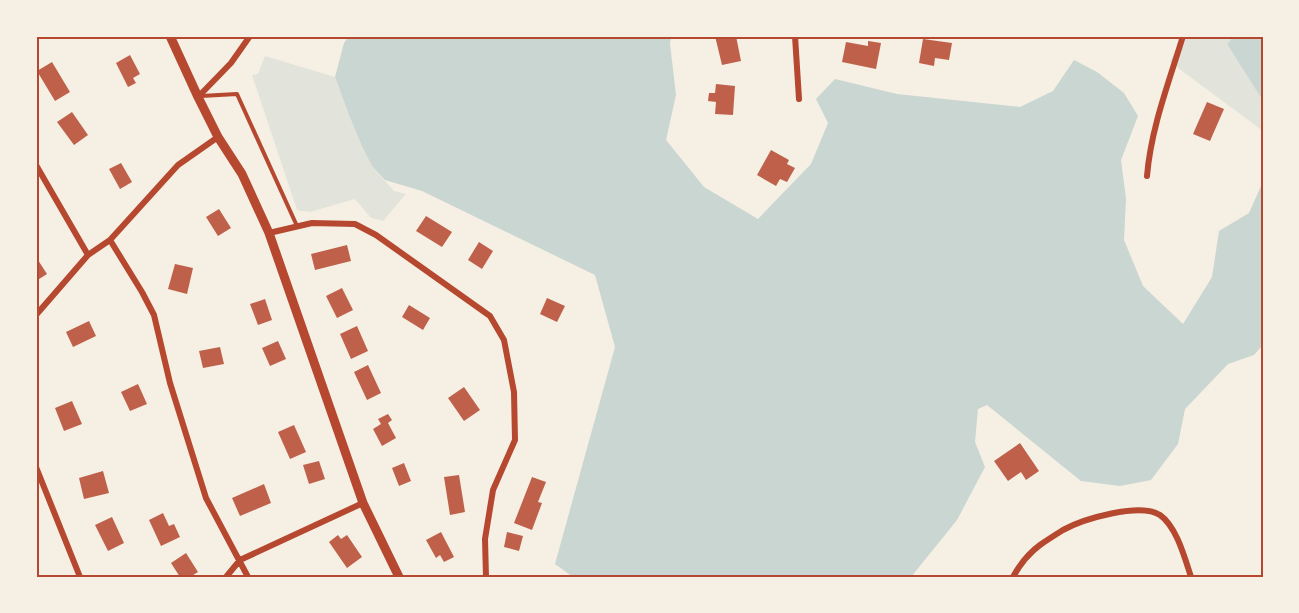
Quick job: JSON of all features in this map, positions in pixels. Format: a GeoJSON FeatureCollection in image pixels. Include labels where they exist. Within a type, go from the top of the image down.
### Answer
{"type":"FeatureCollection","features":[{"type":"Feature","properties":{"kind":"street"},"geometry":{"type":"LineString","coordinates":[[170,36],[218,137],[242,174],[269,233],[363,503],[399,577]]}},
{"type":"Feature","properties":{"kind":"street"},"geometry":{"type":"LineString","coordinates":[[198,97],[231,63],[250,36]]}},
{"type":"Feature","properties":{"kind":"street"},"geometry":{"type":"LineString","coordinates":[[795,36],[799,99]]}},
{"type":"Feature","properties":{"kind":"street"},"geometry":{"type":"LineString","coordinates":[[1149,36],[1171,36]]}},
{"type":"Feature","properties":{"kind":"street"},"geometry":{"type":"LineString","coordinates":[[1147,177],[1148,161],[1158,117],[1183,36]]}},
{"type":"Feature","properties":{"kind":"street"},"geometry":{"type":"LineString","coordinates":[[36,315],[88,255],[110,240],[178,165],[218,137]]}},
{"type":"Feature","properties":{"kind":"street"},"geometry":{"type":"LineString","coordinates":[[36,165],[88,255]]}},
{"type":"Feature","properties":{"kind":"street"},"geometry":{"type":"LineString","coordinates":[[269,233],[312,223],[355,224],[376,235],[490,316],[504,340],[514,392],[515,440],[493,490],[485,539],[486,577]]}},
{"type":"Feature","properties":{"kind":"street"},"geometry":{"type":"LineString","coordinates":[[110,240],[154,315],[170,383],[206,498],[248,577]]}},
{"type":"Feature","properties":{"kind":"street"},"geometry":{"type":"LineString","coordinates":[[36,467],[80,577]]}},
{"type":"Feature","properties":{"kind":"street"},"geometry":{"type":"LineString","coordinates":[[226,577],[240,560],[363,503]]}},
{"type":"Feature","properties":{"kind":"street"},"geometry":{"type":"LineString","coordinates":[[1013,577],[1037,547],[1064,529],[1104,515],[1150,510],[1162,516],[1174,531],[1191,577]]}},
{"type":"Feature","properties":{"kind":"lane"},"geometry":{"type":"LineString","coordinates":[[198,97],[237,94],[297,226]]}},
{"type":"Feature","properties":{"kind":"shaded area"},"geometry":{"type":"Polygon","coordinates":[[[349,36],[671,36],[676,95],[666,140],[704,187],[758,219],[811,164],[828,123],[816,99],[835,79],[897,94],[1020,107],[1053,91],[1074,60],[1097,72],[1124,93],[1138,116],[1121,160],[1126,199],[1124,240],[1143,286],[1183,324],[1212,277],[1219,231],[1249,213],[1261,186],[1263,150],[1263,345],[1254,355],[1228,364],[1185,409],[1178,444],[1151,480],[1120,486],[1081,481],[987,405],[978,409],[975,442],[985,467],[957,520],[911,577],[573,577],[555,564],[615,347],[595,275],[422,191],[385,180],[372,166],[362,146],[335,77],[344,43],[349,36]]]}},
{"type":"Feature","properties":{"kind":"shaded area"},"geometry":{"type":"Polygon","coordinates":[[[1182,36],[1234,36],[1227,44],[1263,101],[1263,131],[1170,62],[1182,36]]]}},
{"type":"Feature","properties":{"kind":"shaded area"},"geometry":{"type":"Polygon","coordinates":[[[1234,36],[1263,36],[1263,101],[1227,44],[1234,36]]]}},
{"type":"Feature","properties":{"kind":"shaded area"},"geometry":{"type":"Polygon","coordinates":[[[265,56],[335,77],[372,166],[394,191],[406,194],[383,221],[371,218],[355,199],[310,212],[297,210],[252,75],[258,74],[265,56]]]}},
{"type":"Feature","properties":{"kind":"building"},"geometry":{"type":"Polygon","coordinates":[[[715,36],[736,36],[741,61],[722,65],[715,36]]]}},
{"type":"Feature","properties":{"kind":"building"},"geometry":{"type":"Polygon","coordinates":[[[923,39],[952,43],[949,60],[935,58],[934,66],[919,63],[923,39]]]}},
{"type":"Feature","properties":{"kind":"building"},"geometry":{"type":"Polygon","coordinates":[[[868,41],[881,43],[876,69],[842,62],[846,42],[868,46],[868,41]]]}},
{"type":"Feature","properties":{"kind":"building"},"geometry":{"type":"Polygon","coordinates":[[[130,55],[140,74],[133,78],[136,83],[128,87],[116,63],[130,55]]]}},
{"type":"Feature","properties":{"kind":"building"},"geometry":{"type":"Polygon","coordinates":[[[52,62],[70,92],[55,101],[37,71],[52,62]]]}},
{"type":"Feature","properties":{"kind":"building"},"geometry":{"type":"Polygon","coordinates":[[[716,84],[735,86],[733,115],[715,114],[716,102],[708,101],[709,93],[715,93],[716,84]]]}},
{"type":"Feature","properties":{"kind":"building"},"geometry":{"type":"Polygon","coordinates":[[[1207,102],[1224,109],[1210,141],[1193,134],[1207,102]]]}},
{"type":"Feature","properties":{"kind":"building"},"geometry":{"type":"Polygon","coordinates":[[[72,112],[88,135],[74,145],[57,122],[72,112]]]}},
{"type":"Feature","properties":{"kind":"building"},"geometry":{"type":"Polygon","coordinates":[[[771,150],[789,160],[787,164],[795,168],[787,182],[780,179],[776,186],[757,175],[771,150]]]}},
{"type":"Feature","properties":{"kind":"building"},"geometry":{"type":"Polygon","coordinates":[[[121,163],[132,182],[120,189],[109,169],[121,163]]]}},
{"type":"Feature","properties":{"kind":"building"},"geometry":{"type":"Polygon","coordinates":[[[219,209],[231,228],[218,236],[206,217],[219,209]]]}},
{"type":"Feature","properties":{"kind":"building"},"geometry":{"type":"Polygon","coordinates":[[[426,216],[452,232],[442,247],[416,231],[426,216]]]}},
{"type":"Feature","properties":{"kind":"building"},"geometry":{"type":"Polygon","coordinates":[[[479,242],[493,251],[482,269],[468,260],[479,242]]]}},
{"type":"Feature","properties":{"kind":"building"},"geometry":{"type":"Polygon","coordinates":[[[347,245],[351,261],[315,270],[311,254],[347,245]]]}},
{"type":"Feature","properties":{"kind":"building"},"geometry":{"type":"Polygon","coordinates":[[[36,257],[47,274],[36,281],[36,257]]]}},
{"type":"Feature","properties":{"kind":"building"},"geometry":{"type":"Polygon","coordinates":[[[175,264],[193,268],[187,294],[168,289],[175,264]]]}},
{"type":"Feature","properties":{"kind":"building"},"geometry":{"type":"Polygon","coordinates":[[[342,288],[353,310],[337,318],[326,296],[342,288]]]}},
{"type":"Feature","properties":{"kind":"building"},"geometry":{"type":"Polygon","coordinates":[[[547,298],[565,306],[557,322],[540,314],[547,298]]]}},
{"type":"Feature","properties":{"kind":"building"},"geometry":{"type":"Polygon","coordinates":[[[265,299],[272,320],[258,325],[250,304],[265,299]]]}},
{"type":"Feature","properties":{"kind":"building"},"geometry":{"type":"Polygon","coordinates":[[[409,305],[430,318],[423,330],[402,317],[409,305]]]}},
{"type":"Feature","properties":{"kind":"building"},"geometry":{"type":"Polygon","coordinates":[[[89,321],[96,336],[73,347],[66,332],[89,321]]]}},
{"type":"Feature","properties":{"kind":"building"},"geometry":{"type":"Polygon","coordinates":[[[357,326],[368,351],[351,359],[340,334],[357,326]]]}},
{"type":"Feature","properties":{"kind":"building"},"geometry":{"type":"Polygon","coordinates":[[[278,341],[286,359],[270,366],[262,348],[278,341]]]}},
{"type":"Feature","properties":{"kind":"building"},"geometry":{"type":"Polygon","coordinates":[[[220,347],[224,364],[203,368],[199,351],[220,347]]]}},
{"type":"Feature","properties":{"kind":"building"},"geometry":{"type":"Polygon","coordinates":[[[368,365],[381,393],[367,400],[354,372],[368,365]]]}},
{"type":"Feature","properties":{"kind":"building"},"geometry":{"type":"Polygon","coordinates":[[[138,384],[147,404],[130,411],[121,392],[138,384]]]}},
{"type":"Feature","properties":{"kind":"building"},"geometry":{"type":"Polygon","coordinates":[[[464,387],[480,410],[464,421],[448,398],[464,387]]]}},
{"type":"Feature","properties":{"kind":"building"},"geometry":{"type":"Polygon","coordinates":[[[72,401],[82,424],[64,431],[55,408],[72,401]]]}},
{"type":"Feature","properties":{"kind":"building"},"geometry":{"type":"Polygon","coordinates":[[[388,414],[392,420],[388,423],[396,438],[382,446],[373,429],[381,424],[378,419],[388,414]]]}},
{"type":"Feature","properties":{"kind":"building"},"geometry":{"type":"Polygon","coordinates":[[[294,425],[306,452],[290,459],[278,432],[294,425]]]}},
{"type":"Feature","properties":{"kind":"building"},"geometry":{"type":"Polygon","coordinates":[[[1020,443],[1039,471],[1026,480],[1021,472],[1008,481],[994,461],[1020,443]]]}},
{"type":"Feature","properties":{"kind":"building"},"geometry":{"type":"Polygon","coordinates":[[[319,461],[325,479],[309,484],[303,465],[319,461]]]}},
{"type":"Feature","properties":{"kind":"building"},"geometry":{"type":"Polygon","coordinates":[[[404,463],[411,481],[399,486],[392,468],[404,463]]]}},
{"type":"Feature","properties":{"kind":"building"},"geometry":{"type":"Polygon","coordinates":[[[103,471],[109,493],[84,499],[79,478],[103,471]]]}},
{"type":"Feature","properties":{"kind":"building"},"geometry":{"type":"Polygon","coordinates":[[[459,475],[465,512],[450,515],[444,477],[459,475]]]}},
{"type":"Feature","properties":{"kind":"building"},"geometry":{"type":"Polygon","coordinates":[[[532,477],[546,482],[538,502],[542,503],[532,530],[514,523],[532,477]]]}},
{"type":"Feature","properties":{"kind":"building"},"geometry":{"type":"Polygon","coordinates":[[[264,484],[271,503],[240,516],[232,498],[264,484]]]}},
{"type":"Feature","properties":{"kind":"building"},"geometry":{"type":"Polygon","coordinates":[[[163,513],[169,526],[174,524],[180,537],[161,546],[149,520],[163,513]]]}},
{"type":"Feature","properties":{"kind":"building"},"geometry":{"type":"Polygon","coordinates":[[[112,517],[124,543],[108,551],[95,525],[112,517]]]}},
{"type":"Feature","properties":{"kind":"building"},"geometry":{"type":"Polygon","coordinates":[[[441,532],[454,557],[444,562],[440,555],[436,558],[426,540],[441,532]]]}},
{"type":"Feature","properties":{"kind":"building"},"geometry":{"type":"Polygon","coordinates":[[[507,532],[523,536],[519,551],[504,547],[507,532]]]}},
{"type":"Feature","properties":{"kind":"building"},"geometry":{"type":"Polygon","coordinates":[[[338,535],[341,539],[347,535],[362,557],[347,568],[329,542],[338,535]]]}},
{"type":"Feature","properties":{"kind":"building"},"geometry":{"type":"Polygon","coordinates":[[[186,553],[198,572],[190,577],[180,577],[171,563],[186,553]]]}}]}
